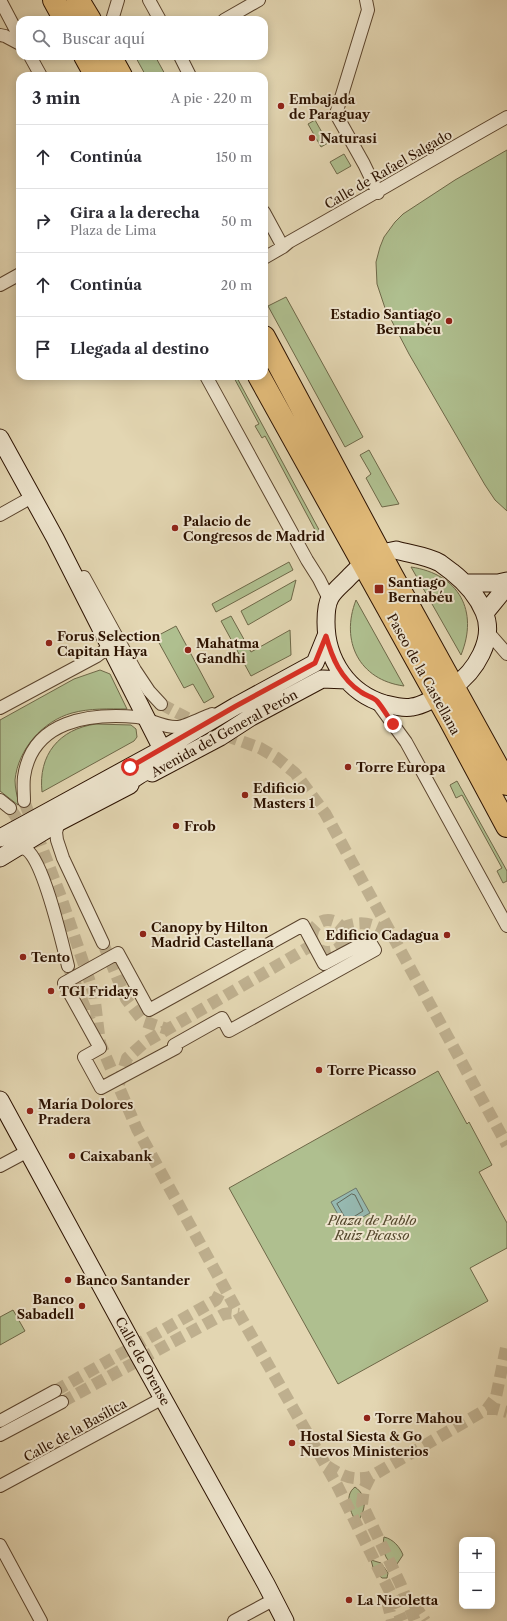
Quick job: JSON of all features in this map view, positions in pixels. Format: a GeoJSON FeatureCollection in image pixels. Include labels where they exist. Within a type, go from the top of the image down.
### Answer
{"type":"FeatureCollection","features":[{"type":"Feature","properties":{"kind":"highway"},"geometry":{"type":"LineString","coordinates":[[54,0],[63,16]]}},
{"type":"Feature","properties":{"kind":"highway"},"geometry":{"type":"LineString","coordinates":[[78,0],[88,16]]}},
{"type":"Feature","properties":{"kind":"highway"},"geometry":{"type":"LineString","coordinates":[[87,60],[94,72]]}},
{"type":"Feature","properties":{"kind":"highway"},"geometry":{"type":"LineString","coordinates":[[112,60],[119,72]]}},
{"type":"Feature","properties":{"kind":"highway","name":"Paseo de la Castellana"},"geometry":{"type":"LineString","coordinates":[[268,345],[372,558],[445,691],[507,826]]}},
{"type":"Feature","properties":{"kind":"highway","name":"Paseo de la Castellana"},"geometry":{"type":"LineString","coordinates":[[261,380],[372,558]]}},
{"type":"Feature","properties":{"kind":"highway","name":"Paseo de la Castellana"},"geometry":{"type":"LineString","coordinates":[[445,691],[507,784]]}},
{"type":"Feature","properties":{"kind":"main road"},"geometry":{"type":"LineString","coordinates":[[0,438],[55,538],[162,749],[162,754],[158,763],[134,778],[120,790]]}},
{"type":"Feature","properties":{"kind":"main road"},"geometry":{"type":"LineString","coordinates":[[396,550],[440,563],[466,583],[485,613],[487,631],[485,647],[478,662],[466,677],[445,691],[412,707],[394,706],[376,701],[360,692],[347,680],[338,668],[330,653],[326,636],[326,613],[329,598],[372,558],[396,550]]}},
{"type":"Feature","properties":{"kind":"main road"},"geometry":{"type":"LineString","coordinates":[[466,583],[498,583],[507,581]]}},
{"type":"Feature","properties":{"kind":"main road"},"geometry":{"type":"LineString","coordinates":[[485,613],[507,586]]}},
{"type":"Feature","properties":{"kind":"main road","name":"Avenida del General Perón"},"geometry":{"type":"LineString","coordinates":[[0,838],[315,663],[326,636]]}},
{"type":"Feature","properties":{"kind":"main road","name":"Avenida del General Perón"},"geometry":{"type":"LineString","coordinates":[[0,858],[39,833],[220,737],[251,717],[318,681],[322,679],[347,680]]}},
{"type":"Feature","properties":{"kind":"main road","name":"Calle de Orense"},"geometry":{"type":"LineString","coordinates":[[0,1100],[275,1599],[285,1621]]}},
{"type":"Feature","properties":{"kind":"street"},"geometry":{"type":"LineString","coordinates":[[113,16],[118,0]]}},
{"type":"Feature","properties":{"kind":"street"},"geometry":{"type":"LineString","coordinates":[[149,0],[158,16]]}},
{"type":"Feature","properties":{"kind":"street"},"geometry":{"type":"LineString","coordinates":[[231,16],[260,0]]}},
{"type":"Feature","properties":{"kind":"street"},"geometry":{"type":"LineString","coordinates":[[366,0],[368,10],[336,114],[364,164],[378,193]]}},
{"type":"Feature","properties":{"kind":"street"},"geometry":{"type":"LineString","coordinates":[[0,1],[16,31]]}},
{"type":"Feature","properties":{"kind":"street"},"geometry":{"type":"LineString","coordinates":[[0,35],[16,42]]}},
{"type":"Feature","properties":{"kind":"street"},"geometry":{"type":"LineString","coordinates":[[32,60],[39,72]]}},
{"type":"Feature","properties":{"kind":"street"},"geometry":{"type":"LineString","coordinates":[[182,60],[188,72]]}},
{"type":"Feature","properties":{"kind":"street","name":"Calle de Rafael Salgado"},"geometry":{"type":"LineString","coordinates":[[283,247],[289,242],[378,193],[402,177],[507,117]]}},
{"type":"Feature","properties":{"kind":"street"},"geometry":{"type":"LineString","coordinates":[[268,219],[283,247],[268,256]]}},
{"type":"Feature","properties":{"kind":"street"},"geometry":{"type":"LineString","coordinates":[[0,285],[16,276]]}},
{"type":"Feature","properties":{"kind":"street"},"geometry":{"type":"LineString","coordinates":[[208,380],[329,598]]}},
{"type":"Feature","properties":{"kind":"street"},"geometry":{"type":"LineString","coordinates":[[0,515],[32,497]]}},
{"type":"Feature","properties":{"kind":"street"},"geometry":{"type":"LineString","coordinates":[[55,538],[78,568],[142,680],[161,704]]}},
{"type":"Feature","properties":{"kind":"street"},"geometry":{"type":"LineString","coordinates":[[487,631],[507,654]]}},
{"type":"Feature","properties":{"kind":"street"},"geometry":{"type":"LineString","coordinates":[[0,708],[96,656],[109,647]]}},
{"type":"Feature","properties":{"kind":"street"},"geometry":{"type":"LineString","coordinates":[[376,701],[406,742],[507,926]]}},
{"type":"Feature","properties":{"kind":"street","name":"Avenida del General Perón"},"geometry":{"type":"LineString","coordinates":[[24,801],[24,777],[31,755],[43,739],[61,725],[77,719],[94,717],[137,717],[147,719],[169,728],[180,727],[195,720],[236,706]]}},
{"type":"Feature","properties":{"kind":"street"},"geometry":{"type":"LineString","coordinates":[[0,800],[10,808]]}},
{"type":"Feature","properties":{"kind":"street"},"geometry":{"type":"LineString","coordinates":[[59,822],[56,832],[63,858],[103,943]]}},
{"type":"Feature","properties":{"kind":"street"},"geometry":{"type":"LineString","coordinates":[[18,847],[28,851],[43,878],[68,966]]}},
{"type":"Feature","properties":{"kind":"street"},"geometry":{"type":"LineString","coordinates":[[303,925],[324,964],[369,940],[375,950],[228,1031],[222,1018],[174,1044],[176,1048],[101,1088],[84,1057],[100,1048],[64,983],[118,953],[149,1010],[303,925]]}},
{"type":"Feature","properties":{"kind":"street"},"geometry":{"type":"LineString","coordinates":[[0,1166],[28,1151]]}},
{"type":"Feature","properties":{"kind":"street"},"geometry":{"type":"LineString","coordinates":[[0,1421],[55,1391]]}},
{"type":"Feature","properties":{"kind":"street","name":"Calle de la Basílica"},"geometry":{"type":"LineString","coordinates":[[0,1486],[163,1398]]}},
{"type":"Feature","properties":{"kind":"street"},"geometry":{"type":"LineString","coordinates":[[0,1435],[62,1402]]}},
{"type":"Feature","properties":{"kind":"street"},"geometry":{"type":"LineString","coordinates":[[0,1545],[41,1621]]}},
{"type":"Feature","properties":{"kind":"street"},"geometry":{"type":"LineString","coordinates":[[234,1621],[275,1599]]}},
{"type":"Feature","properties":{"kind":"green space"},"geometry":{"type":"Polygon","coordinates":[[[137,60],[157,60],[164,72],[144,72],[137,60]]]}},
{"type":"Feature","properties":{"kind":"green space"},"geometry":{"type":"Polygon","coordinates":[[[315,120],[328,143],[321,147],[308,124],[315,120]]]}},
{"type":"Feature","properties":{"kind":"green space","name":"Estadio Santiago Bernabéu"},"geometry":{"type":"Polygon","coordinates":[[[507,150],[507,511],[495,500],[485,485],[409,354],[385,308],[377,284],[376,262],[384,237],[403,214],[455,180],[507,150]]]}},
{"type":"Feature","properties":{"kind":"green space"},"geometry":{"type":"Polygon","coordinates":[[[344,154],[351,166],[337,174],[330,162],[344,154]]]}},
{"type":"Feature","properties":{"kind":"green space"},"geometry":{"type":"Polygon","coordinates":[[[286,297],[363,437],[345,447],[268,306],[286,297]]]}},
{"type":"Feature","properties":{"kind":"green space"},"geometry":{"type":"Polygon","coordinates":[[[235,380],[238,380],[324,539],[322,543],[265,436],[262,438],[255,426],[259,424],[235,380]]]}},
{"type":"Feature","properties":{"kind":"green space"},"geometry":{"type":"Polygon","coordinates":[[[369,450],[399,504],[382,507],[366,478],[371,474],[360,455],[369,450]]]}},
{"type":"Feature","properties":{"kind":"green space"},"geometry":{"type":"Polygon","coordinates":[[[289,562],[293,570],[216,612],[212,604],[289,562]]]}},
{"type":"Feature","properties":{"kind":"green space"},"geometry":{"type":"Polygon","coordinates":[[[411,567],[428,571],[442,578],[453,586],[461,597],[466,610],[468,624],[466,639],[461,655],[411,567]]]}},
{"type":"Feature","properties":{"kind":"green space"},"geometry":{"type":"Polygon","coordinates":[[[296,580],[291,600],[248,625],[241,611],[296,580]]]}},
{"type":"Feature","properties":{"kind":"green space"},"geometry":{"type":"Polygon","coordinates":[[[356,600],[404,686],[388,682],[375,676],[365,667],[357,656],[352,644],[350,630],[356,600]]]}},
{"type":"Feature","properties":{"kind":"green space"},"geometry":{"type":"Polygon","coordinates":[[[231,616],[251,652],[290,630],[291,655],[251,676],[221,621],[231,616]]]}},
{"type":"Feature","properties":{"kind":"green space"},"geometry":{"type":"Polygon","coordinates":[[[176,626],[214,697],[204,703],[193,684],[184,688],[158,641],[157,636],[176,626]]]}},
{"type":"Feature","properties":{"kind":"green space"},"geometry":{"type":"Polygon","coordinates":[[[100,670],[110,674],[127,709],[79,711],[51,722],[34,738],[21,758],[15,780],[18,805],[0,791],[0,720],[74,679],[100,670]]]}},
{"type":"Feature","properties":{"kind":"green space"},"geometry":{"type":"Polygon","coordinates":[[[96,724],[131,725],[136,729],[137,737],[134,741],[42,792],[44,766],[54,746],[71,732],[96,724]]]}},
{"type":"Feature","properties":{"kind":"green space"},"geometry":{"type":"Polygon","coordinates":[[[457,781],[507,871],[507,881],[503,883],[497,871],[502,868],[462,795],[456,798],[450,785],[457,781]]]}},
{"type":"Feature","properties":{"kind":"green space","name":"Plaza de Pablo Ruiz Picasso"},"geometry":{"type":"Polygon","coordinates":[[[438,1071],[467,1124],[469,1122],[492,1165],[479,1172],[507,1223],[507,1248],[470,1268],[488,1301],[338,1384],[229,1188],[438,1071]]]}},
{"type":"Feature","properties":{"kind":"green space"},"geometry":{"type":"Polygon","coordinates":[[[13,1310],[25,1331],[0,1345],[0,1317],[13,1310]]]}},
{"type":"Feature","properties":{"kind":"green space"},"geometry":{"type":"Polygon","coordinates":[[[355,1487],[362,1495],[364,1500],[364,1509],[357,1523],[352,1515],[349,1505],[349,1495],[355,1487]]]}},
{"type":"Feature","properties":{"kind":"green space"},"geometry":{"type":"Polygon","coordinates":[[[384,1537],[393,1541],[402,1552],[403,1555],[397,1564],[389,1561],[385,1554],[383,1545],[384,1537]]]}},
{"type":"Feature","properties":{"kind":"green space"},"geometry":{"type":"Polygon","coordinates":[[[371,1560],[381,1563],[388,1573],[387,1578],[382,1578],[374,1571],[371,1560]]]}},
{"type":"Feature","properties":{"kind":"water"},"geometry":{"type":"Polygon","coordinates":[[[356,1188],[370,1213],[345,1227],[331,1202],[356,1188]]]}},
{"type":"Feature","properties":{"kind":"tunnel"},"geometry":{"type":"LineString","coordinates":[[161,704],[210,730],[260,748],[277,758],[295,773],[325,813],[392,935]]}},
{"type":"Feature","properties":{"kind":"tunnel"},"geometry":{"type":"LineString","coordinates":[[24,801],[61,897],[94,994],[100,1043],[137,1129],[239,1314],[337,1485],[390,1592],[402,1621]]}},
{"type":"Feature","properties":{"kind":"tunnel"},"geometry":{"type":"LineString","coordinates":[[10,808],[26,832]]}},
{"type":"Feature","properties":{"kind":"tunnel"},"geometry":{"type":"LineString","coordinates":[[328,920],[339,925],[344,936],[339,947],[328,952],[317,947],[312,936],[317,925],[328,920]]}},
{"type":"Feature","properties":{"kind":"tunnel"},"geometry":{"type":"LineString","coordinates":[[342,928],[349,925],[362,923],[374,926],[392,935],[507,1145]]}},
{"type":"Feature","properties":{"kind":"tunnel"},"geometry":{"type":"LineString","coordinates":[[103,943],[126,999],[143,1021],[167,1029]]}},
{"type":"Feature","properties":{"kind":"tunnel"},"geometry":{"type":"LineString","coordinates":[[119,1084],[127,1058],[144,1043],[314,944]]}},
{"type":"Feature","properties":{"kind":"tunnel"},"geometry":{"type":"LineString","coordinates":[[68,966],[90,1020]]}},
{"type":"Feature","properties":{"kind":"tunnel"},"geometry":{"type":"LineString","coordinates":[[55,1391],[216,1300],[224,1285]]}},
{"type":"Feature","properties":{"kind":"tunnel"},"geometry":{"type":"LineString","coordinates":[[62,1402],[224,1314],[239,1314]]}},
{"type":"Feature","properties":{"kind":"tunnel"},"geometry":{"type":"LineString","coordinates":[[327,1466],[347,1477],[370,1477],[487,1409],[496,1397],[507,1343]]}},
{"type":"Feature","properties":{"kind":"tunnel"},"geometry":{"type":"LineString","coordinates":[[487,1409],[496,1409],[507,1412]]}},
{"type":"Feature","properties":{"kind":"tunnel"},"geometry":{"type":"LineString","coordinates":[[370,1477],[364,1489],[362,1504],[400,1583],[415,1621]]}},
{"type":"Feature","properties":{"kind":"tunnel"},"geometry":{"type":"LineString","coordinates":[[387,1601],[392,1621]]}},
{"type":"Feature","properties":{"kind":"tunnel"},"geometry":{"type":"LineString","coordinates":[[414,1604],[425,1621]]}},
{"type":"Feature","properties":{"kind":"place","name":"Embajada de Paraguay"},"geometry":{"type":"Point","coordinates":[281,106]}},
{"type":"Feature","properties":{"kind":"place","name":"Naturasi"},"geometry":{"type":"Point","coordinates":[312,138]}},
{"type":"Feature","properties":{"kind":"place","name":"Estadio Santiago Bernabéu"},"geometry":{"type":"Point","coordinates":[449,321]}},
{"type":"Feature","properties":{"kind":"place","name":"Palacio de Congresos de Madrid"},"geometry":{"type":"Point","coordinates":[175,528]}},
{"type":"Feature","properties":{"kind":"place","name":"Santiago Bernabéu"},"geometry":{"type":"Point","coordinates":[379,589]}},
{"type":"Feature","properties":{"kind":"place","name":"Forus Selection Capitan Haya"},"geometry":{"type":"Point","coordinates":[49,643]}},
{"type":"Feature","properties":{"kind":"place","name":"Mahatma Gandhi"},"geometry":{"type":"Point","coordinates":[188,650]}},
{"type":"Feature","properties":{"kind":"place","name":"Torre Europa"},"geometry":{"type":"Point","coordinates":[348,767]}},
{"type":"Feature","properties":{"kind":"place","name":"Edificio Masters 1"},"geometry":{"type":"Point","coordinates":[245,795]}},
{"type":"Feature","properties":{"kind":"place","name":"Frob"},"geometry":{"type":"Point","coordinates":[176,826]}},
{"type":"Feature","properties":{"kind":"place","name":"Canopy by Hilton Madrid Castellana"},"geometry":{"type":"Point","coordinates":[143,934]}},
{"type":"Feature","properties":{"kind":"place","name":"Edificio Cadagua"},"geometry":{"type":"Point","coordinates":[447,935]}},
{"type":"Feature","properties":{"kind":"place","name":"Tento"},"geometry":{"type":"Point","coordinates":[23,957]}},
{"type":"Feature","properties":{"kind":"place","name":"TGI Fridays"},"geometry":{"type":"Point","coordinates":[51,991]}},
{"type":"Feature","properties":{"kind":"place","name":"Torre Picasso"},"geometry":{"type":"Point","coordinates":[319,1070]}},
{"type":"Feature","properties":{"kind":"place","name":"María Dolores Pradera"},"geometry":{"type":"Point","coordinates":[30,1111]}},
{"type":"Feature","properties":{"kind":"place","name":"Caixabank"},"geometry":{"type":"Point","coordinates":[72,1156]}},
{"type":"Feature","properties":{"kind":"place","name":"Banco Santander"},"geometry":{"type":"Point","coordinates":[68,1280]}},
{"type":"Feature","properties":{"kind":"place","name":"Banco Sabadell"},"geometry":{"type":"Point","coordinates":[82,1306]}},
{"type":"Feature","properties":{"kind":"place","name":"Torre Mahou"},"geometry":{"type":"Point","coordinates":[367,1418]}},
{"type":"Feature","properties":{"kind":"place","name":"Hostal Siesta & Go Nuevos Ministerios"},"geometry":{"type":"Point","coordinates":[292,1443]}},
{"type":"Feature","properties":{"kind":"place","name":"La Nicoletta"},"geometry":{"type":"Point","coordinates":[349,1600]}},
{"type":"Feature","properties":{"kind":"route"},"geometry":{"type":"LineString","coordinates":[[130,767],[236,706],[315,663],[326,636],[330,653],[338,668],[347,680],[360,692],[376,701],[393,724]]}}]}
